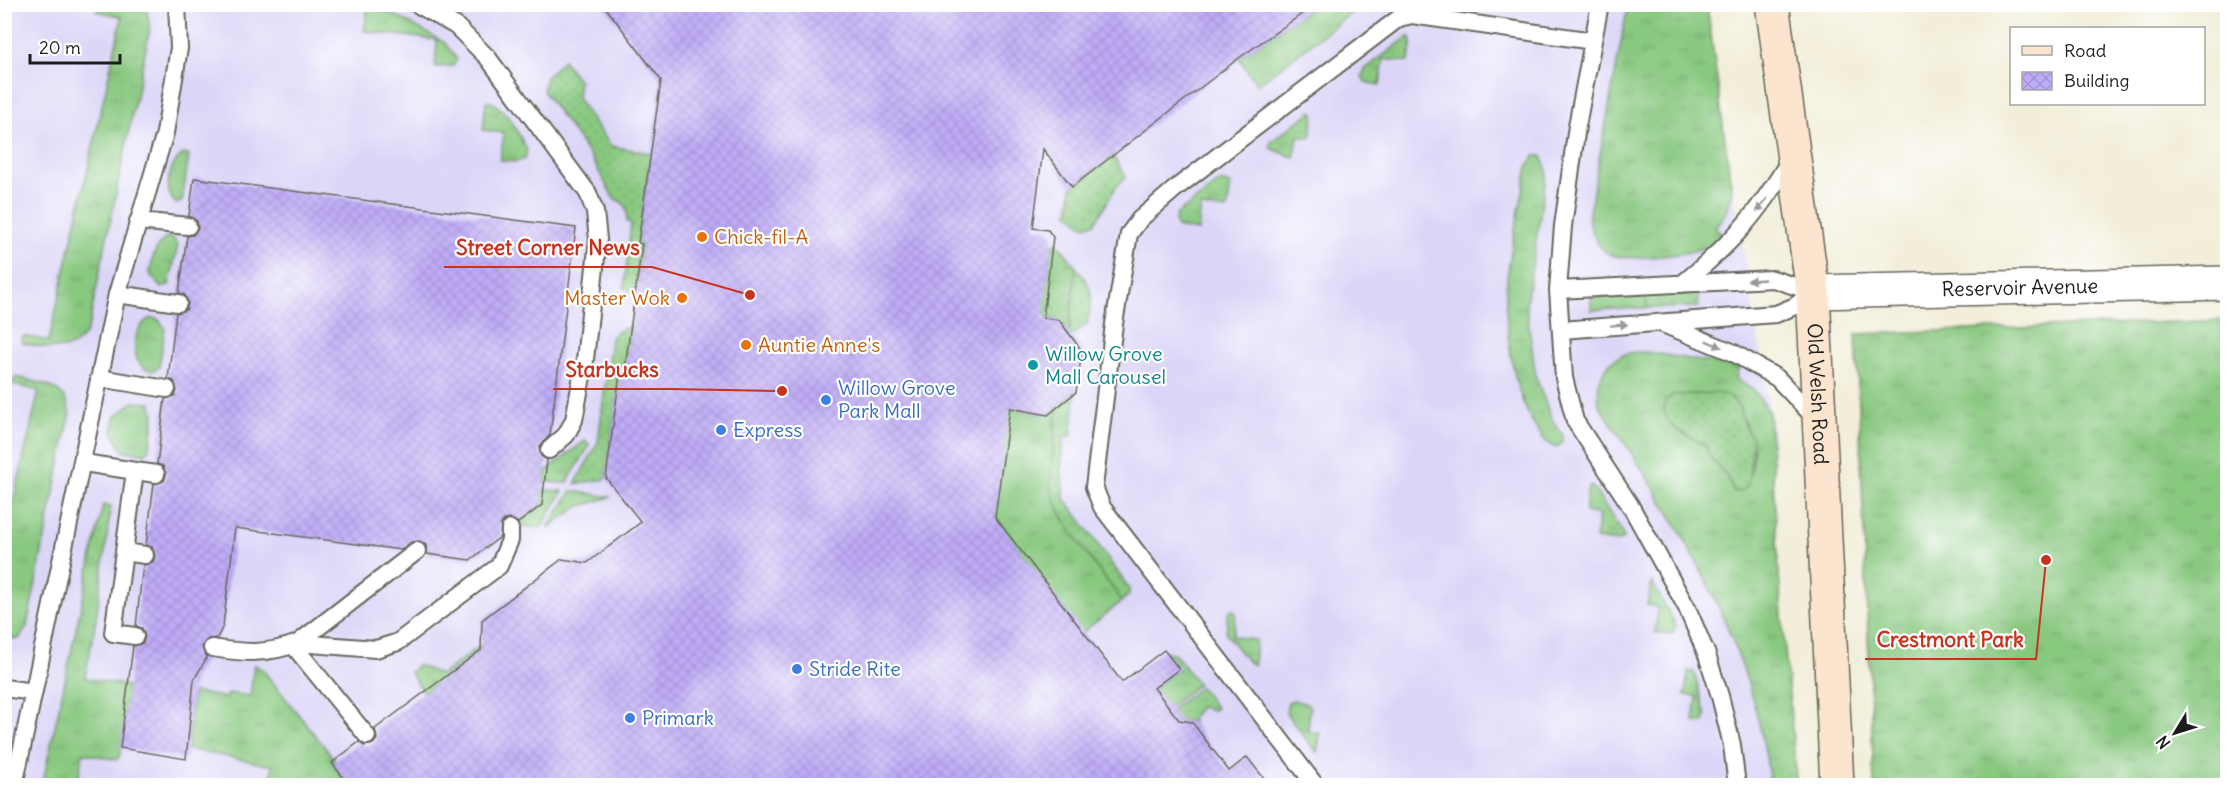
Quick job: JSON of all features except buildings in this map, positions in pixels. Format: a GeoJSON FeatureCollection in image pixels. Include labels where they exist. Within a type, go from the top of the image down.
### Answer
{"type":"FeatureCollection","features":[{"type":"Feature","properties":{"kind":"street","name":"Old Welsh Road"},"geometry":{"type":"LineString","coordinates":[[1772,4],[1813,292],[1837,786]]}},
{"type":"Feature","properties":{"kind":"street","name":"Reservoir Avenue"},"geometry":{"type":"LineString","coordinates":[[1813,292],[2228,283]]}},
{"type":"Feature","properties":{"kind":"lane"},"geometry":{"type":"LineString","coordinates":[[14,786],[84,463],[117,294],[165,133],[179,48],[177,4]]}},
{"type":"Feature","properties":{"kind":"lane"},"geometry":{"type":"LineString","coordinates":[[417,4],[456,26],[488,58],[588,193],[595,212],[598,239],[595,279],[585,360],[574,420],[566,435],[549,450]]}},
{"type":"Feature","properties":{"kind":"lane"},"geometry":{"type":"LineString","coordinates":[[1600,4],[1572,161],[1558,290],[1564,378],[1575,421],[1630,505],[1687,608],[1707,655],[1732,745],[1737,786]]}},
{"type":"Feature","properties":{"kind":"lane"},"geometry":{"type":"LineString","coordinates":[[1316,786],[1102,507],[1094,487],[1114,324],[1129,234],[1140,219],[1176,188],[1399,18],[1412,15],[1593,41]]}},
{"type":"Feature","properties":{"kind":"lane"},"geometry":{"type":"LineString","coordinates":[[1682,284],[1725,248],[1738,233],[1768,196],[1793,155]]}},
{"type":"Feature","properties":{"kind":"lane"},"geometry":{"type":"LineString","coordinates":[[138,221],[188,226]]}},
{"type":"Feature","properties":{"kind":"lane"},"geometry":{"type":"LineString","coordinates":[[1558,290],[1773,279],[1813,292]]}},
{"type":"Feature","properties":{"kind":"lane"},"geometry":{"type":"LineString","coordinates":[[1561,330],[1776,314],[1795,306],[1813,292]]}},
{"type":"Feature","properties":{"kind":"lane"},"geometry":{"type":"LineString","coordinates":[[117,294],[178,303]]}},
{"type":"Feature","properties":{"kind":"lane"},"geometry":{"type":"LineString","coordinates":[[1660,322],[1732,352],[1777,378],[1819,422]]}},
{"type":"Feature","properties":{"kind":"lane"},"geometry":{"type":"LineString","coordinates":[[99,378],[167,389]]}},
{"type":"Feature","properties":{"kind":"lane"},"geometry":{"type":"LineString","coordinates":[[84,463],[156,474]]}},
{"type":"Feature","properties":{"kind":"lane"},"geometry":{"type":"LineString","coordinates":[[135,471],[113,633],[135,636]]}},
{"type":"Feature","properties":{"kind":"lane"},"geometry":{"type":"LineString","coordinates":[[295,644],[376,649],[398,642],[499,566],[510,540],[510,529]]}},
{"type":"Feature","properties":{"kind":"lane"},"geometry":{"type":"LineString","coordinates":[[212,648],[248,654],[275,651],[295,644],[417,551]]}},
{"type":"Feature","properties":{"kind":"lane"},"geometry":{"type":"LineString","coordinates":[[124,552],[145,555]]}},
{"type":"Feature","properties":{"kind":"lane"},"geometry":{"type":"LineString","coordinates":[[295,644],[367,736]]}},
{"type":"Feature","properties":{"kind":"lane"},"geometry":{"type":"LineString","coordinates":[[4,688],[34,692]]}},
{"type":"Feature","properties":{"kind":"shaded area","name":"Willow Grove Park Mall"},"geometry":{"type":"Polygon","coordinates":[[[5,5],[1707,5],[1731,176],[1772,424],[1779,573],[1797,785],[5,786],[5,5]]]}},
{"type":"Feature","properties":{"kind":"green space"},"geometry":{"type":"Polygon","coordinates":[[[99,4],[146,5],[150,28],[89,325],[78,342],[71,346],[43,347],[23,343],[21,339],[24,336],[49,341],[122,17],[96,11],[99,4]]]}},
{"type":"Feature","properties":{"kind":"green space"},"geometry":{"type":"Polygon","coordinates":[[[368,5],[380,7],[444,42],[457,59],[453,66],[435,67],[437,40],[364,31],[368,5]]]}},
{"type":"Feature","properties":{"kind":"green space"},"geometry":{"type":"Polygon","coordinates":[[[1316,5],[1362,5],[1257,85],[1239,58],[1316,5]]]}},
{"type":"Feature","properties":{"kind":"green space"},"geometry":{"type":"Polygon","coordinates":[[[1628,5],[1707,5],[1732,192],[1725,214],[1715,227],[1723,234],[1695,251],[1656,257],[1609,254],[1595,238],[1589,223],[1588,218],[1628,5]]]}},
{"type":"Feature","properties":{"kind":"green space"},"geometry":{"type":"Polygon","coordinates":[[[1409,36],[1412,39],[1409,62],[1384,59],[1380,85],[1365,82],[1362,76],[1365,69],[1409,36]]]}},
{"type":"Feature","properties":{"kind":"green space"},"geometry":{"type":"Polygon","coordinates":[[[563,60],[579,81],[577,98],[611,146],[651,153],[638,243],[642,244],[635,293],[624,288],[631,223],[627,222],[625,207],[622,202],[614,199],[591,157],[543,91],[546,77],[563,60]]]}},
{"type":"Feature","properties":{"kind":"green space"},"geometry":{"type":"Polygon","coordinates":[[[486,101],[499,107],[516,128],[527,150],[525,159],[516,162],[500,160],[504,133],[483,130],[486,101]]]}},
{"type":"Feature","properties":{"kind":"green space"},"geometry":{"type":"Polygon","coordinates":[[[1312,111],[1314,113],[1311,138],[1298,136],[1293,157],[1270,148],[1271,142],[1312,111]]]}},
{"type":"Feature","properties":{"kind":"green space"},"geometry":{"type":"Polygon","coordinates":[[[183,154],[189,155],[182,201],[176,204],[168,185],[171,170],[183,154]]]}},
{"type":"Feature","properties":{"kind":"green space"},"geometry":{"type":"Polygon","coordinates":[[[1113,156],[1126,177],[1116,187],[1095,223],[1084,226],[1069,213],[1072,187],[1113,156]]]}},
{"type":"Feature","properties":{"kind":"green space"},"geometry":{"type":"Polygon","coordinates":[[[1534,156],[1542,156],[1547,171],[1526,305],[1536,377],[1551,418],[1563,435],[1563,442],[1557,447],[1544,440],[1527,412],[1520,394],[1511,355],[1506,314],[1509,265],[1528,167],[1534,156]]]}},
{"type":"Feature","properties":{"kind":"green space"},"geometry":{"type":"Polygon","coordinates":[[[1220,182],[1231,184],[1227,210],[1201,207],[1198,231],[1177,227],[1176,215],[1220,182]]]}},
{"type":"Feature","properties":{"kind":"green space"},"geometry":{"type":"Polygon","coordinates":[[[167,237],[172,237],[178,245],[169,285],[161,288],[150,274],[154,253],[167,237]]]}},
{"type":"Feature","properties":{"kind":"green space"},"geometry":{"type":"Polygon","coordinates":[[[1057,242],[1076,267],[1069,333],[1059,320],[1049,318],[1041,310],[1052,246],[1057,242]]]}},
{"type":"Feature","properties":{"kind":"green space"},"geometry":{"type":"Polygon","coordinates":[[[1076,267],[1087,282],[1091,300],[1087,324],[1071,336],[1069,333],[1076,267]]]}},
{"type":"Feature","properties":{"kind":"green space"},"geometry":{"type":"Polygon","coordinates":[[[1698,294],[1698,307],[1647,308],[1646,296],[1698,294]]]}},
{"type":"Feature","properties":{"kind":"green space"},"geometry":{"type":"Polygon","coordinates":[[[1646,296],[1647,308],[1591,310],[1591,297],[1646,296]]]}},
{"type":"Feature","properties":{"kind":"green space"},"geometry":{"type":"Polygon","coordinates":[[[151,318],[158,319],[165,328],[159,367],[153,371],[139,363],[135,346],[139,329],[151,318]]]}},
{"type":"Feature","properties":{"kind":"green space"},"geometry":{"type":"Polygon","coordinates":[[[2227,320],[2227,785],[1874,785],[1856,334],[2227,320]]]}},
{"type":"Feature","properties":{"kind":"green space"},"geometry":{"type":"Polygon","coordinates":[[[631,325],[625,367],[621,367],[606,479],[575,484],[598,442],[611,338],[615,333],[631,325]]]}},
{"type":"Feature","properties":{"kind":"green space"},"geometry":{"type":"Polygon","coordinates":[[[1635,352],[1739,367],[1736,379],[1755,391],[1769,413],[1781,604],[1797,785],[1770,785],[1761,733],[1748,682],[1730,633],[1684,538],[1599,405],[1600,382],[1608,365],[1624,355],[1635,352]],[[1739,407],[1674,428],[1705,445],[1711,459],[1725,473],[1734,491],[1750,475],[1754,449],[1739,407]]]}},
{"type":"Feature","properties":{"kind":"green space"},"geometry":{"type":"Polygon","coordinates":[[[16,377],[43,384],[58,391],[68,405],[70,415],[27,626],[19,639],[5,638],[5,538],[39,391],[14,385],[13,381],[16,377]]]}},
{"type":"Feature","properties":{"kind":"green space"},"geometry":{"type":"Polygon","coordinates":[[[1076,392],[1071,436],[1064,436],[1061,469],[1064,497],[1129,588],[1129,595],[1122,601],[1069,528],[1060,512],[1050,483],[1057,408],[1076,392]]]}},
{"type":"Feature","properties":{"kind":"green space"},"geometry":{"type":"Polygon","coordinates":[[[1717,393],[1731,397],[1739,407],[1744,425],[1753,440],[1748,485],[1740,492],[1734,491],[1725,473],[1711,459],[1705,445],[1674,428],[1664,411],[1665,400],[1673,395],[1717,393]]]}},
{"type":"Feature","properties":{"kind":"green space"},"geometry":{"type":"Polygon","coordinates":[[[133,402],[151,403],[153,408],[153,429],[146,454],[122,450],[113,432],[115,417],[133,402]]]}},
{"type":"Feature","properties":{"kind":"green space"},"geometry":{"type":"Polygon","coordinates":[[[999,406],[1048,415],[1057,408],[1054,425],[1062,516],[1122,601],[1082,633],[995,517],[999,406]]]}},
{"type":"Feature","properties":{"kind":"green space"},"geometry":{"type":"Polygon","coordinates":[[[585,441],[589,444],[588,448],[567,483],[544,482],[546,471],[585,441]]]}},
{"type":"Feature","properties":{"kind":"green space"},"geometry":{"type":"Polygon","coordinates":[[[1592,486],[1622,532],[1624,538],[1618,542],[1595,539],[1599,515],[1585,512],[1588,487],[1592,486]]]}},
{"type":"Feature","properties":{"kind":"green space"},"geometry":{"type":"Polygon","coordinates":[[[543,490],[563,491],[541,528],[515,525],[542,505],[543,490]]]}},
{"type":"Feature","properties":{"kind":"green space"},"geometry":{"type":"Polygon","coordinates":[[[572,491],[611,497],[578,507],[547,529],[572,491]]]}},
{"type":"Feature","properties":{"kind":"green space"},"geometry":{"type":"Polygon","coordinates":[[[103,505],[111,506],[96,620],[85,678],[128,686],[120,756],[117,760],[83,753],[77,785],[42,786],[103,505]]]}},
{"type":"Feature","properties":{"kind":"green space"},"geometry":{"type":"Polygon","coordinates":[[[1652,582],[1676,626],[1672,634],[1655,632],[1658,608],[1647,605],[1652,582]]]}},
{"type":"Feature","properties":{"kind":"green space"},"geometry":{"type":"Polygon","coordinates":[[[1232,609],[1236,613],[1233,636],[1256,640],[1254,665],[1247,661],[1226,634],[1228,612],[1232,609]]]}},
{"type":"Feature","properties":{"kind":"green space"},"geometry":{"type":"Polygon","coordinates":[[[481,645],[481,650],[424,693],[410,672],[417,665],[441,675],[481,645]]]}},
{"type":"Feature","properties":{"kind":"green space"},"geometry":{"type":"Polygon","coordinates":[[[1165,651],[1175,654],[1198,684],[1160,714],[1154,688],[1179,669],[1165,651]]]}},
{"type":"Feature","properties":{"kind":"green space"},"geometry":{"type":"Polygon","coordinates":[[[254,664],[263,670],[335,760],[332,763],[349,785],[268,785],[273,766],[187,749],[193,692],[227,698],[228,693],[250,696],[254,664]]]}},
{"type":"Feature","properties":{"kind":"green space"},"geometry":{"type":"Polygon","coordinates":[[[1688,671],[1694,672],[1706,716],[1703,723],[1694,722],[1697,696],[1685,695],[1688,671]]]}},
{"type":"Feature","properties":{"kind":"green space"},"geometry":{"type":"Polygon","coordinates":[[[1200,687],[1216,708],[1213,710],[1200,707],[1192,717],[1192,722],[1172,719],[1173,708],[1200,687]]]}},
{"type":"Feature","properties":{"kind":"green space"},"geometry":{"type":"Polygon","coordinates":[[[1293,700],[1310,707],[1308,731],[1320,734],[1317,753],[1286,713],[1288,702],[1293,700]]]}},
{"type":"Feature","properties":{"kind":"place","name":"Chick-fil-A"},"geometry":{"type":"Point","coordinates":[702,237]}},
{"type":"Feature","properties":{"kind":"place","name":"Street Corner News"},"geometry":{"type":"Point","coordinates":[750,295]}},
{"type":"Feature","properties":{"kind":"place","name":"Master Wok"},"geometry":{"type":"Point","coordinates":[682,298]}},
{"type":"Feature","properties":{"kind":"place","name":"Auntie Anne's"},"geometry":{"type":"Point","coordinates":[746,345]}},
{"type":"Feature","properties":{"kind":"place","name":"Willow Grove Mall Carousel"},"geometry":{"type":"Point","coordinates":[1033,365]}},
{"type":"Feature","properties":{"kind":"place","name":"Starbucks"},"geometry":{"type":"Point","coordinates":[782,391]}},
{"type":"Feature","properties":{"kind":"place","name":"Willow Grove Park Mall"},"geometry":{"type":"Point","coordinates":[826,400]}},
{"type":"Feature","properties":{"kind":"place","name":"Express"},"geometry":{"type":"Point","coordinates":[721,430]}},
{"type":"Feature","properties":{"kind":"place","name":"Crestmont Park"},"geometry":{"type":"Point","coordinates":[2046,560]}},
{"type":"Feature","properties":{"kind":"place","name":"Stride Rite"},"geometry":{"type":"Point","coordinates":[797,669]}},
{"type":"Feature","properties":{"kind":"place","name":"Primark"},"geometry":{"type":"Point","coordinates":[630,718]}}]}
